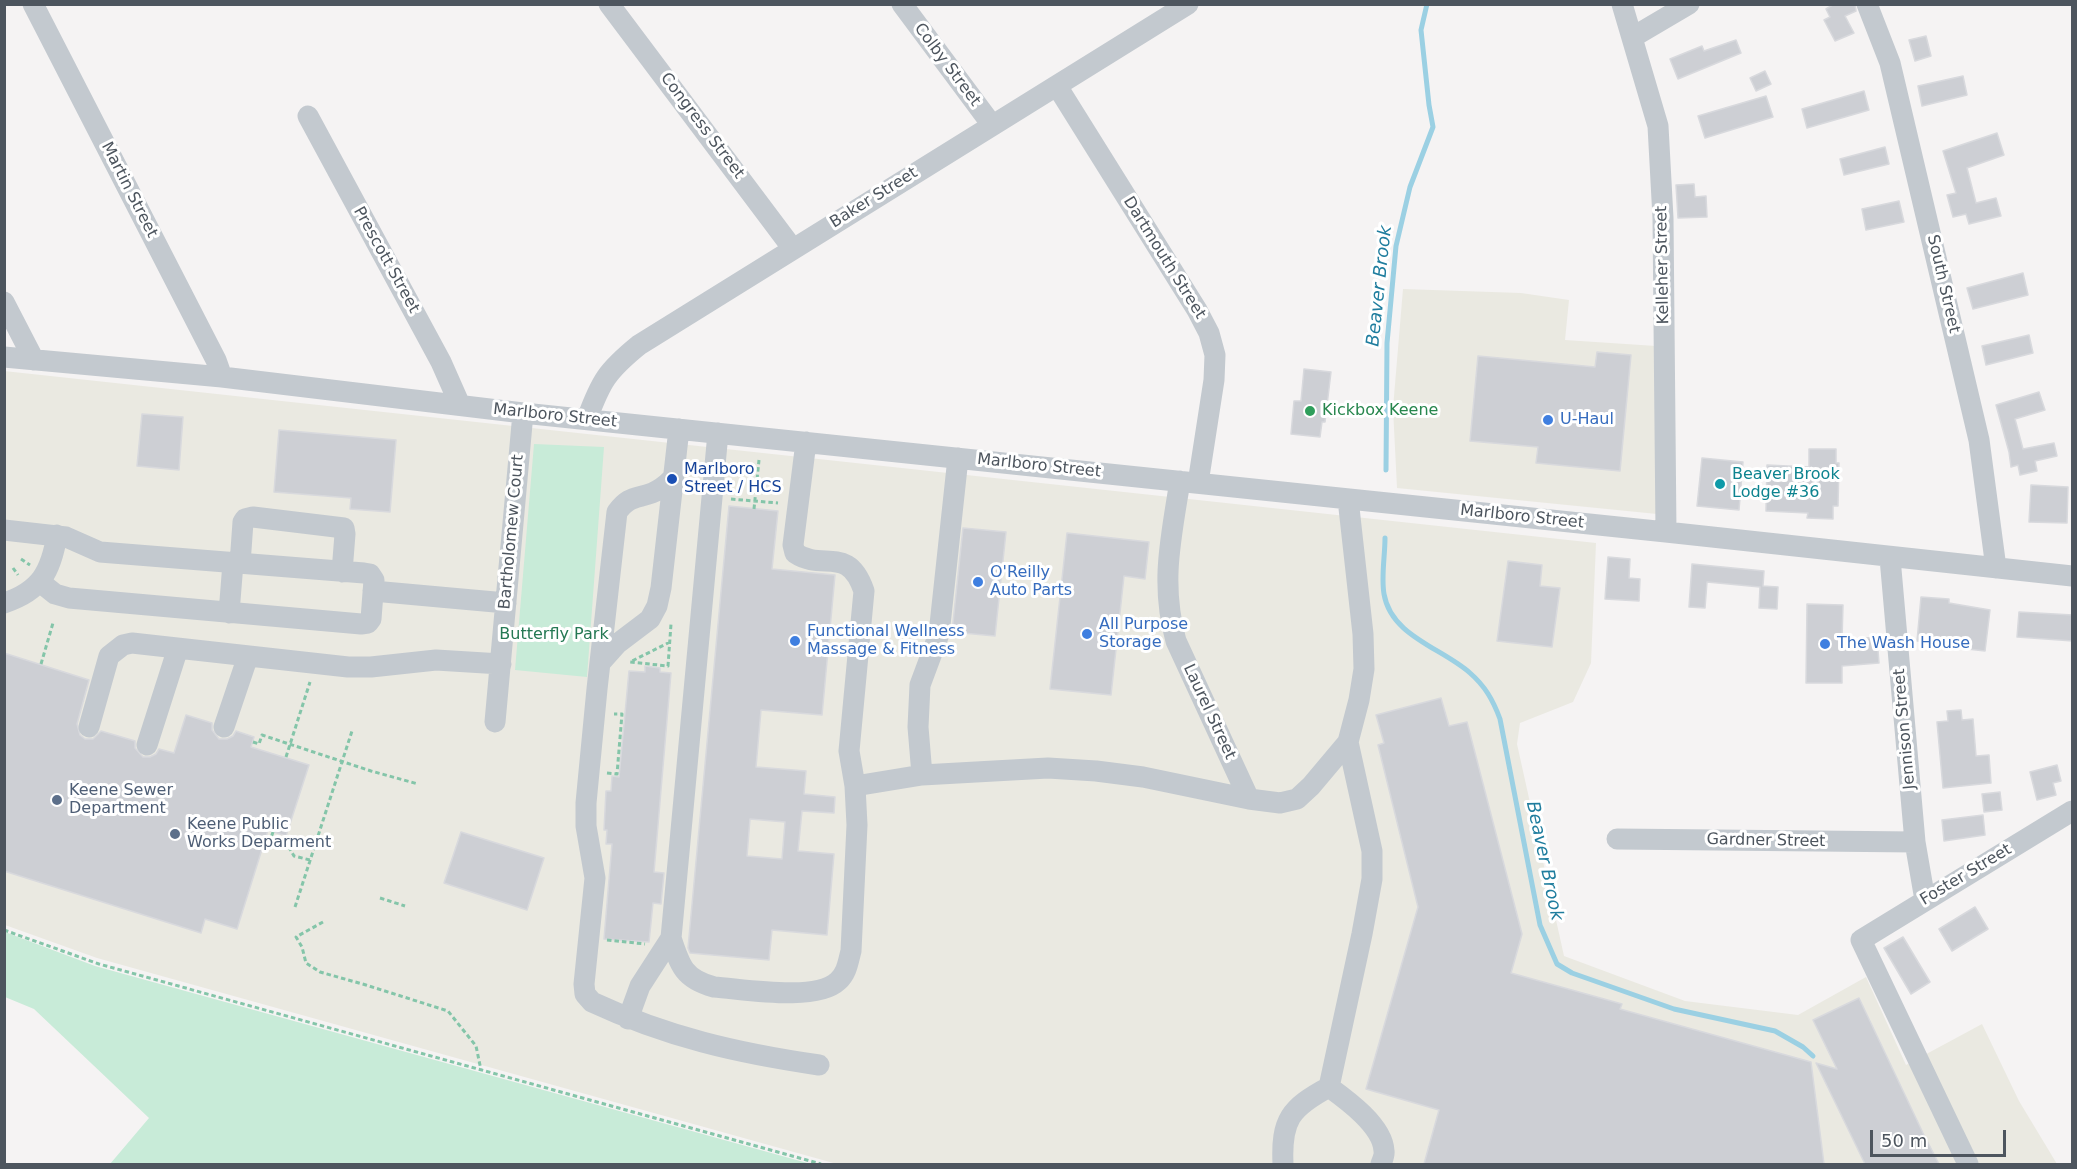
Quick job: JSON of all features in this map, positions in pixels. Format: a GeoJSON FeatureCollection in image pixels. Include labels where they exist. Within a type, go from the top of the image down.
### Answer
{"type":"FeatureCollection","features":[{"type":"Feature","properties":{"kind":"street","name":"Martin Street"},"geometry":{"type":"LineString","coordinates":[[33,4],[216,360],[222,377]]}},
{"type":"Feature","properties":{"kind":"street","name":"Congress Street"},"geometry":{"type":"LineString","coordinates":[[609,4],[793,249]]}},
{"type":"Feature","properties":{"kind":"street","name":"Colby Street"},"geometry":{"type":"LineString","coordinates":[[902,4],[992,125]]}},
{"type":"Feature","properties":{"kind":"street","name":"Baker Street"},"geometry":{"type":"LineString","coordinates":[[587,419],[599,388],[614,366],[639,345],[1057,86],[1161,12],[1188,4]]}},
{"type":"Feature","properties":{"kind":"street","name":"Kelleher Street"},"geometry":{"type":"LineString","coordinates":[[1622,4],[1658,126],[1663,218],[1666,532]]}},
{"type":"Feature","properties":{"kind":"street"},"geometry":{"type":"LineString","coordinates":[[1633,37],[1689,4]]}},
{"type":"Feature","properties":{"kind":"street","name":"South Street"},"geometry":{"type":"LineString","coordinates":[[1868,4],[1890,63],[1976,428],[1990,512],[1996,568]]}},
{"type":"Feature","properties":{"kind":"street","name":"Dartmouth Street"},"geometry":{"type":"LineString","coordinates":[[1057,86],[1191,299],[1209,333],[1215,355],[1214,380],[1189,482]]}},
{"type":"Feature","properties":{"kind":"street","name":"Prescott Street"},"geometry":{"type":"LineString","coordinates":[[308,116],[441,362],[460,405]]}},
{"type":"Feature","properties":{"kind":"street"},"geometry":{"type":"LineString","coordinates":[[4,302],[34,360]]}},
{"type":"Feature","properties":{"kind":"street","name":"Marlboro Street"},"geometry":{"type":"LineString","coordinates":[[4,357],[222,377],[523,413],[2073,576]]}},
{"type":"Feature","properties":{"kind":"street","name":"Bartholomew Court"},"geometry":{"type":"LineString","coordinates":[[495,722],[523,413]]}},
{"type":"Feature","properties":{"kind":"street"},"geometry":{"type":"LineString","coordinates":[[600,663],[617,644],[646,622],[657,606],[662,588],[679,429]]}},
{"type":"Feature","properties":{"kind":"street"},"geometry":{"type":"LineString","coordinates":[[628,1019],[640,986],[662,941],[718,433]]}},
{"type":"Feature","properties":{"kind":"street"},"geometry":{"type":"LineString","coordinates":[[662,941],[677,957],[689,976],[700,983],[714,987],[800,993],[817,992],[839,981],[847,969],[851,951],[857,825],[855,786],[849,751],[864,591],[852,568],[838,561],[801,557],[795,553],[793,544],[806,442]]}},
{"type":"Feature","properties":{"kind":"street"},"geometry":{"type":"LineString","coordinates":[[922,776],[918,727],[920,685],[939,634],[958,458]]}},
{"type":"Feature","properties":{"kind":"street"},"geometry":{"type":"LineString","coordinates":[[672,478],[653,493],[630,498],[617,512],[586,803],[586,826],[595,878],[584,984],[585,994],[592,1002],[652,1028],[727,1049],[819,1065]]}},
{"type":"Feature","properties":{"kind":"street","name":"Laurel Street"},"geometry":{"type":"LineString","coordinates":[[1189,482],[1167,575],[1169,616],[1176,641],[1249,799]]}},
{"type":"Feature","properties":{"kind":"street"},"geometry":{"type":"LineString","coordinates":[[855,786],[922,776],[1048,768],[1143,777],[1249,799],[1280,803],[1297,799],[1348,742],[1359,700],[1364,669],[1363,634],[1348,499]]}},
{"type":"Feature","properties":{"kind":"street"},"geometry":{"type":"LineString","coordinates":[[229,613],[245,519],[253,517],[344,528],[342,572]]}},
{"type":"Feature","properties":{"kind":"street"},"geometry":{"type":"LineString","coordinates":[[4,530],[57,536],[74,540],[100,552],[370,574],[374,580],[370,619],[365,624],[69,598],[55,594],[40,582]]}},
{"type":"Feature","properties":{"kind":"street"},"geometry":{"type":"LineString","coordinates":[[4,603],[26,594],[40,582],[48,570],[57,536]]}},
{"type":"Feature","properties":{"kind":"street","name":"Jennison Street"},"geometry":{"type":"LineString","coordinates":[[1890,558],[1915,842],[1925,900]]}},
{"type":"Feature","properties":{"kind":"street"},"geometry":{"type":"LineString","coordinates":[[373,591],[506,603]]}},
{"type":"Feature","properties":{"kind":"street"},"geometry":{"type":"LineString","coordinates":[[89,727],[110,656],[116,649],[132,643],[359,667],[436,660],[501,663]]}},
{"type":"Feature","properties":{"kind":"street"},"geometry":{"type":"LineString","coordinates":[[147,745],[178,648]]}},
{"type":"Feature","properties":{"kind":"street"},"geometry":{"type":"LineString","coordinates":[[224,727],[248,656]]}},
{"type":"Feature","properties":{"kind":"street"},"geometry":{"type":"LineString","coordinates":[[1283,1164],[1282,1139],[1290,1117],[1307,1099],[1329,1087],[1372,879],[1372,851],[1348,742]]}},
{"type":"Feature","properties":{"kind":"street","name":"Foster Street"},"geometry":{"type":"LineString","coordinates":[[1968,1164],[1860,940],[2073,811]]}},
{"type":"Feature","properties":{"kind":"street","name":"Gardner Street"},"geometry":{"type":"LineString","coordinates":[[1617,839],[1915,842]]}},
{"type":"Feature","properties":{"kind":"street"},"geometry":{"type":"LineString","coordinates":[[1329,1087],[1362,1112],[1378,1133],[1384,1151],[1380,1164]]}},
{"type":"Feature","properties":{"kind":"path"},"geometry":{"type":"LineString","coordinates":[[754,509],[759,460]]}},
{"type":"Feature","properties":{"kind":"path"},"geometry":{"type":"LineString","coordinates":[[712,497],[798,505]]}},
{"type":"Feature","properties":{"kind":"path"},"geometry":{"type":"LineString","coordinates":[[646,622],[678,625]]}},
{"type":"Feature","properties":{"kind":"path"},"geometry":{"type":"LineString","coordinates":[[41,664],[53,623]]}},
{"type":"Feature","properties":{"kind":"path"},"geometry":{"type":"LineString","coordinates":[[670,642],[630,662],[668,666],[670,642],[671,624]]}},
{"type":"Feature","properties":{"kind":"path"},"geometry":{"type":"LineString","coordinates":[[286,757],[316,663]]}},
{"type":"Feature","properties":{"kind":"path"},"geometry":{"type":"LineString","coordinates":[[295,907],[352,731]]}},
{"type":"Feature","properties":{"kind":"path"},"geometry":{"type":"LineString","coordinates":[[253,742],[259,744],[262,735],[418,784]]}},
{"type":"Feature","properties":{"kind":"path"},"geometry":{"type":"LineString","coordinates":[[273,832],[270,841],[286,844],[294,856],[310,861]]}},
{"type":"Feature","properties":{"kind":"path"},"geometry":{"type":"LineString","coordinates":[[380,898],[405,906]]}},
{"type":"Feature","properties":{"kind":"path"},"geometry":{"type":"LineString","coordinates":[[323,922],[296,937],[302,947],[306,963],[320,972],[448,1011],[476,1046],[481,1070]]}},
{"type":"Feature","properties":{"kind":"path"},"geometry":{"type":"LineString","coordinates":[[4,930],[99,964],[821,1164]]}},
{"type":"Feature","properties":{"kind":"path"},"geometry":{"type":"LineString","coordinates":[[589,938],[662,941]]}},
{"type":"Feature","properties":{"kind":"shaded area"},"geometry":{"type":"Polygon","coordinates":[[[1403,289],[1521,293],[1569,300],[1565,340],[1656,346],[1657,514],[1397,488],[1393,408],[1403,289]]]}},
{"type":"Feature","properties":{"kind":"shaded area"},"geometry":{"type":"Polygon","coordinates":[[[4,371],[1596,543],[1591,663],[1573,702],[1520,723],[1517,744],[1564,956],[1685,1001],[1798,1015],[1866,977],[1906,1065],[1982,1024],[2019,1101],[2057,1164],[837,1164],[97,958],[5,925],[4,371]]]}},
{"type":"Feature","properties":{"kind":"green space","name":"Butterfly Park"},"geometry":{"type":"Polygon","coordinates":[[[534,444],[604,447],[587,677],[515,670],[534,444]]]}},
{"type":"Feature","properties":{"kind":"green space"},"geometry":{"type":"Polygon","coordinates":[[[5,932],[95,966],[811,1164],[110,1164],[149,1118],[34,1009],[5,997],[5,932]]]}},
{"type":"Feature","properties":{"kind":"building"},"geometry":{"type":"Polygon","coordinates":[[[1834,4],[1855,4],[1856,11],[1845,16],[1854,33],[1835,41],[1824,20],[1830,17],[1826,9],[1834,4]]]}},
{"type":"Feature","properties":{"kind":"building"},"geometry":{"type":"Polygon","coordinates":[[[1926,36],[1931,56],[1915,61],[1909,40],[1926,36]]]}},
{"type":"Feature","properties":{"kind":"building"},"geometry":{"type":"Polygon","coordinates":[[[1736,40],[1741,53],[1678,79],[1670,59],[1702,46],[1704,51],[1736,40]]]}},
{"type":"Feature","properties":{"kind":"building"},"geometry":{"type":"Polygon","coordinates":[[[1765,71],[1771,84],[1756,91],[1750,78],[1765,71]]]}},
{"type":"Feature","properties":{"kind":"building"},"geometry":{"type":"Polygon","coordinates":[[[1963,76],[1967,95],[1922,106],[1918,86],[1963,76]]]}},
{"type":"Feature","properties":{"kind":"building"},"geometry":{"type":"Polygon","coordinates":[[[1864,91],[1869,110],[1807,128],[1802,109],[1864,91]]]}},
{"type":"Feature","properties":{"kind":"building"},"geometry":{"type":"Polygon","coordinates":[[[1766,96],[1773,117],[1705,138],[1698,116],[1766,96]]]}},
{"type":"Feature","properties":{"kind":"building"},"geometry":{"type":"Polygon","coordinates":[[[1997,133],[2004,155],[1967,168],[1976,203],[1996,198],[2001,216],[1969,224],[1966,214],[1953,217],[1947,195],[1956,193],[1943,151],[1997,133]]]}},
{"type":"Feature","properties":{"kind":"building"},"geometry":{"type":"Polygon","coordinates":[[[1885,147],[1889,164],[1844,175],[1840,159],[1885,147]]]}},
{"type":"Feature","properties":{"kind":"building"},"geometry":{"type":"Polygon","coordinates":[[[1694,184],[1695,197],[1706,196],[1707,217],[1678,218],[1676,185],[1694,184]]]}},
{"type":"Feature","properties":{"kind":"building"},"geometry":{"type":"Polygon","coordinates":[[[1899,201],[1904,222],[1866,230],[1862,209],[1899,201]]]}},
{"type":"Feature","properties":{"kind":"building"},"geometry":{"type":"Polygon","coordinates":[[[2023,273],[2028,295],[1973,309],[1967,288],[2023,273]]]}},
{"type":"Feature","properties":{"kind":"building"},"geometry":{"type":"Polygon","coordinates":[[[2029,335],[2033,353],[1986,365],[1982,346],[2029,335]]]}},
{"type":"Feature","properties":{"kind":"building","name":"U-Haul"},"geometry":{"type":"Polygon","coordinates":[[[1597,352],[1631,355],[1620,471],[1536,463],[1538,447],[1470,441],[1478,356],[1595,367],[1597,352]]]}},
{"type":"Feature","properties":{"kind":"building","name":"Kickbox Keene"},"geometry":{"type":"Polygon","coordinates":[[[1304,369],[1331,372],[1325,422],[1322,422],[1320,437],[1291,434],[1294,401],[1301,401],[1304,369]]]}},
{"type":"Feature","properties":{"kind":"building"},"geometry":{"type":"Polygon","coordinates":[[[2039,392],[2045,410],[2015,419],[2023,449],[2054,443],[2057,456],[2035,461],[2037,471],[2020,475],[2018,465],[2011,467],[1996,405],[2039,392]]]}},
{"type":"Feature","properties":{"kind":"building"},"geometry":{"type":"Polygon","coordinates":[[[142,414],[183,417],[179,470],[137,466],[142,414]]]}},
{"type":"Feature","properties":{"kind":"building"},"geometry":{"type":"Polygon","coordinates":[[[279,430],[396,440],[390,512],[350,509],[351,498],[274,492],[279,430]]]}},
{"type":"Feature","properties":{"kind":"building"},"geometry":{"type":"Polygon","coordinates":[[[1809,449],[1836,449],[1836,463],[1839,463],[1838,506],[1833,506],[1833,519],[1807,518],[1808,513],[1766,511],[1767,465],[1809,467],[1809,449]]]}},
{"type":"Feature","properties":{"kind":"building","name":"Beaver Brook Lodge #36"},"geometry":{"type":"Polygon","coordinates":[[[1702,458],[1743,462],[1739,510],[1697,506],[1702,458]]]}},
{"type":"Feature","properties":{"kind":"building"},"geometry":{"type":"Polygon","coordinates":[[[2031,485],[2068,487],[2067,523],[2029,522],[2031,485]]]}},
{"type":"Feature","properties":{"kind":"building"},"geometry":{"type":"Polygon","coordinates":[[[729,506],[778,511],[772,569],[835,575],[822,715],[761,710],[756,767],[806,771],[804,794],[835,797],[834,813],[802,811],[798,851],[834,854],[827,935],[772,930],[769,960],[690,953],[688,948],[729,506]],[[750,819],[747,856],[782,859],[785,822],[750,819]]]}},
{"type":"Feature","properties":{"kind":"building","name":"O'Reilly Auto Parts"},"geometry":{"type":"Polygon","coordinates":[[[963,528],[1006,532],[995,636],[952,632],[963,528]]]}},
{"type":"Feature","properties":{"kind":"building","name":"All Purpose Storage"},"geometry":{"type":"Polygon","coordinates":[[[1067,533],[1149,542],[1145,579],[1124,576],[1111,695],[1050,689],[1067,533]]]}},
{"type":"Feature","properties":{"kind":"building"},"geometry":{"type":"Polygon","coordinates":[[[1608,557],[1630,559],[1629,578],[1640,579],[1639,601],[1605,599],[1608,557]]]}},
{"type":"Feature","properties":{"kind":"building"},"geometry":{"type":"Polygon","coordinates":[[[1508,561],[1542,565],[1540,586],[1560,588],[1552,647],[1497,641],[1508,561]]]}},
{"type":"Feature","properties":{"kind":"building"},"geometry":{"type":"Polygon","coordinates":[[[1692,564],[1764,571],[1763,586],[1778,587],[1777,609],[1759,608],[1760,587],[1707,582],[1705,608],[1689,607],[1692,564]]]}},
{"type":"Feature","properties":{"kind":"building"},"geometry":{"type":"Polygon","coordinates":[[[1921,597],[1949,599],[1949,603],[1990,610],[1985,651],[1950,647],[1950,643],[1917,641],[1921,597]]]}},
{"type":"Feature","properties":{"kind":"building","name":"The Wash House"},"geometry":{"type":"Polygon","coordinates":[[[1807,604],[1843,605],[1842,640],[1877,637],[1879,663],[1842,666],[1842,683],[1806,683],[1807,604]]]}},
{"type":"Feature","properties":{"kind":"building"},"geometry":{"type":"Polygon","coordinates":[[[2019,612],[2073,615],[2073,641],[2017,637],[2019,612]]]}},
{"type":"Feature","properties":{"kind":"building"},"geometry":{"type":"Polygon","coordinates":[[[4,653],[89,680],[77,724],[80,735],[85,739],[93,739],[101,731],[135,741],[135,748],[143,757],[156,754],[159,749],[174,753],[186,715],[212,723],[212,730],[219,739],[227,739],[236,731],[254,737],[251,747],[309,765],[286,836],[268,830],[237,929],[205,919],[201,933],[4,871],[4,653]]]}},
{"type":"Feature","properties":{"kind":"building"},"geometry":{"type":"Polygon","coordinates":[[[645,666],[660,668],[660,672],[671,673],[654,872],[664,873],[661,904],[653,903],[649,942],[604,939],[612,844],[606,844],[607,830],[604,830],[606,791],[611,791],[612,776],[619,777],[629,671],[645,672],[645,666]]]}},
{"type":"Feature","properties":{"kind":"building"},"geometry":{"type":"Polygon","coordinates":[[[1441,698],[1449,726],[1467,722],[1522,934],[1511,973],[1622,1004],[1620,1009],[1811,1062],[1824,1164],[1424,1164],[1439,1110],[1366,1089],[1418,907],[1378,745],[1384,743],[1376,715],[1441,698]]]}},
{"type":"Feature","properties":{"kind":"building"},"geometry":{"type":"Polygon","coordinates":[[[1961,710],[1962,720],[1973,719],[1976,756],[1989,755],[1991,783],[1943,788],[1937,722],[1948,721],[1947,711],[1961,710]]]}},
{"type":"Feature","properties":{"kind":"building"},"geometry":{"type":"Polygon","coordinates":[[[2057,765],[2061,781],[2053,783],[2056,795],[2037,800],[2030,772],[2057,765]]]}},
{"type":"Feature","properties":{"kind":"building"},"geometry":{"type":"Polygon","coordinates":[[[2000,792],[2002,810],[1984,812],[1982,794],[2000,792]]]}},
{"type":"Feature","properties":{"kind":"building"},"geometry":{"type":"Polygon","coordinates":[[[1983,815],[1985,835],[1944,841],[1942,820],[1983,815]]]}},
{"type":"Feature","properties":{"kind":"building"},"geometry":{"type":"Polygon","coordinates":[[[461,832],[544,858],[527,910],[444,883],[461,832]]]}},
{"type":"Feature","properties":{"kind":"building"},"geometry":{"type":"Polygon","coordinates":[[[1975,907],[1988,929],[1952,951],[1939,929],[1975,907]]]}},
{"type":"Feature","properties":{"kind":"building"},"geometry":{"type":"Polygon","coordinates":[[[1903,937],[1930,982],[1911,994],[1884,948],[1903,937]]]}},
{"type":"Feature","properties":{"kind":"building"},"geometry":{"type":"Polygon","coordinates":[[[1859,998],[1939,1164],[1865,1164],[1816,1063],[1837,1069],[1813,1020],[1859,998]]]}},
{"type":"Feature","properties":{"kind":"waterway","name":"Beaver Brook"},"geometry":{"type":"LineString","coordinates":[[1386,470],[1387,343],[1396,246],[1410,187],[1433,127],[1421,30],[1427,4]]}},
{"type":"Feature","properties":{"kind":"waterway","name":"Beaver Brook"},"geometry":{"type":"LineString","coordinates":[[1385,538],[1383,587],[1389,608],[1396,621],[1419,640],[1459,664],[1475,678],[1488,694],[1500,719],[1540,925],[1557,964],[1572,973],[1674,1009],[1775,1031],[1803,1047],[1813,1056]]}},
{"type":"Feature","properties":{"kind":"place","name":"Kickbox Keene"},"geometry":{"type":"Point","coordinates":[1310,411]}},
{"type":"Feature","properties":{"kind":"place","name":"U-Haul"},"geometry":{"type":"Point","coordinates":[1548,420]}},
{"type":"Feature","properties":{"kind":"place","name":"Marlboro Street / HCS"},"geometry":{"type":"Point","coordinates":[672,479]}},
{"type":"Feature","properties":{"kind":"place","name":"Beaver Brook Lodge #36"},"geometry":{"type":"Point","coordinates":[1720,484]}},
{"type":"Feature","properties":{"kind":"place","name":"O'Reilly Auto Parts"},"geometry":{"type":"Point","coordinates":[978,582]}},
{"type":"Feature","properties":{"kind":"place","name":"All Purpose Storage"},"geometry":{"type":"Point","coordinates":[1087,634]}},
{"type":"Feature","properties":{"kind":"place","name":"Functional Wellness Massage & Fitness"},"geometry":{"type":"Point","coordinates":[795,641]}},
{"type":"Feature","properties":{"kind":"place","name":"The Wash House"},"geometry":{"type":"Point","coordinates":[1825,644]}},
{"type":"Feature","properties":{"kind":"place","name":"Keene Sewer Department"},"geometry":{"type":"Point","coordinates":[57,800]}},
{"type":"Feature","properties":{"kind":"place","name":"Keene Public Works Deparment"},"geometry":{"type":"Point","coordinates":[175,834]}}]}
